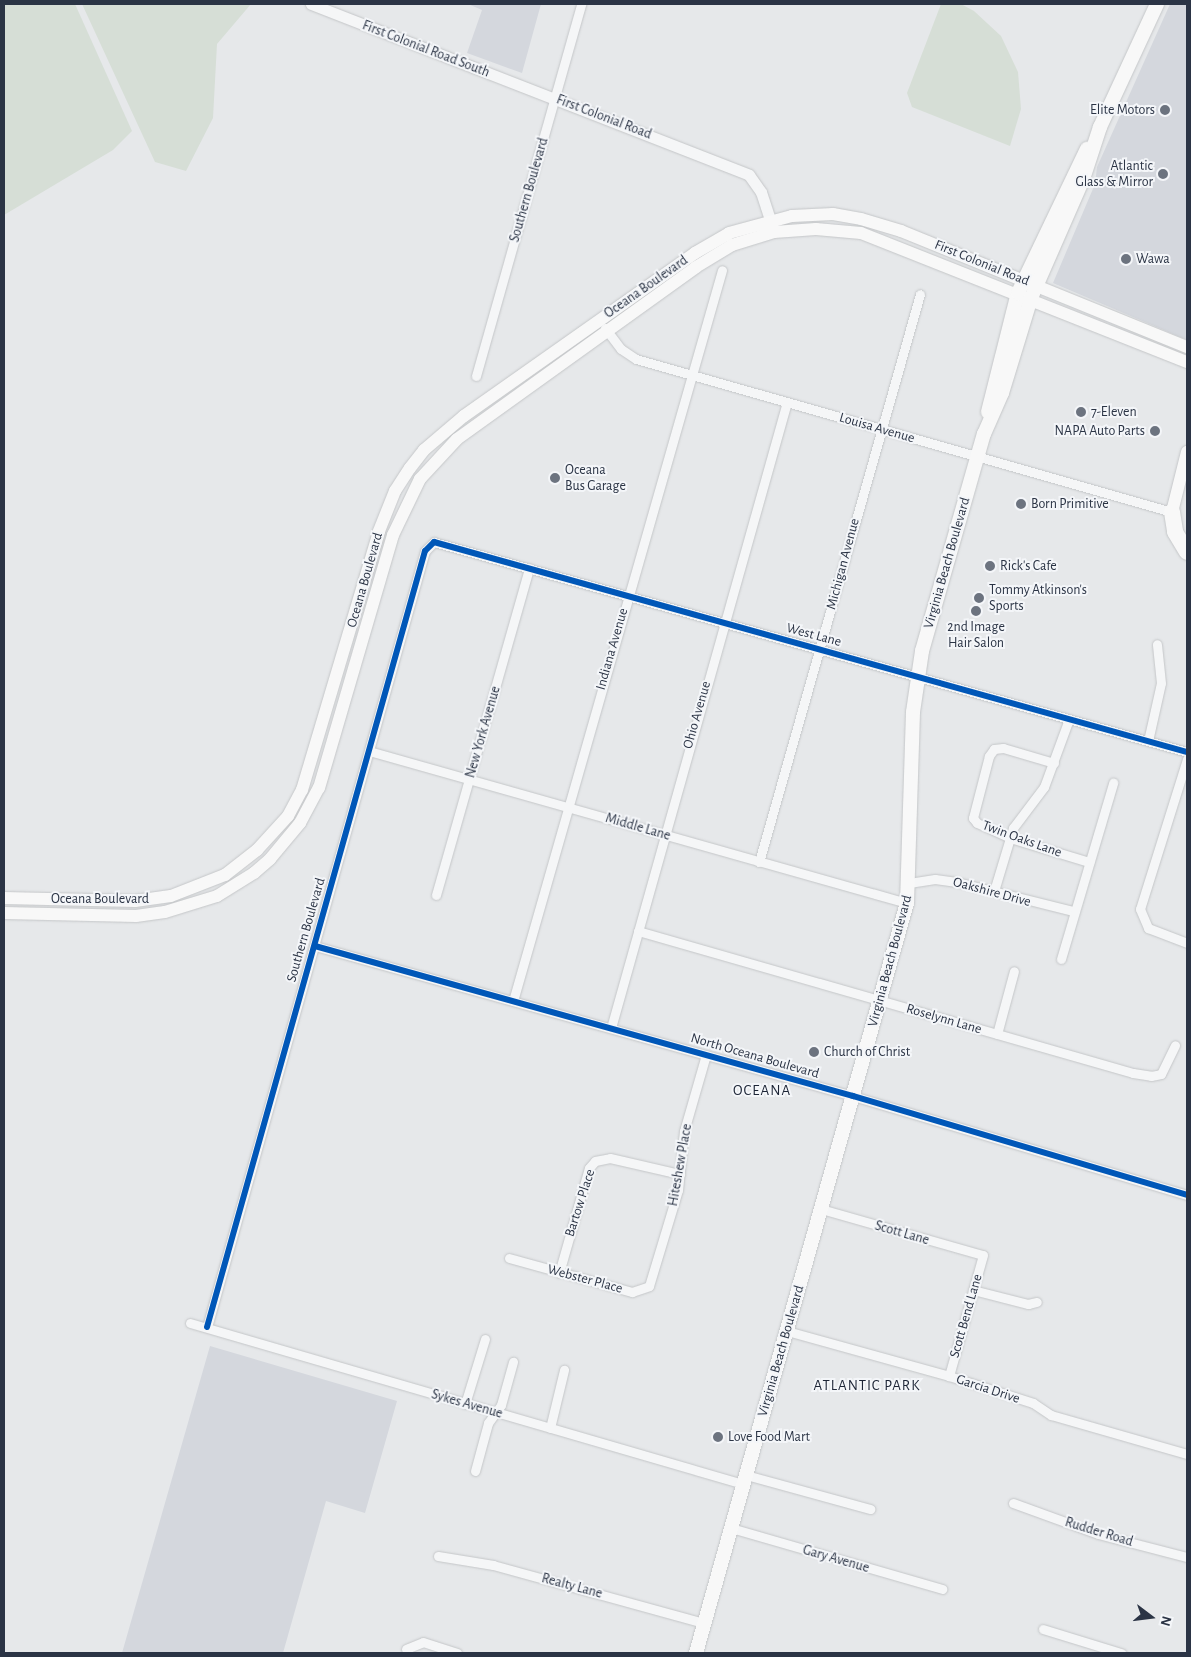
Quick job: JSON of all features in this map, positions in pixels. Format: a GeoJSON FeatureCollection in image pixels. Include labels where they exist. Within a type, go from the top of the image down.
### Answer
{"type":"FeatureCollection","features":[{"type":"Feature","properties":{"kind":"highway"},"geometry":{"type":"LineString","coordinates":[[1172,512],[1175,532],[1187,552]]}},
{"type":"Feature","properties":{"kind":"main road","name":"Virginia Beach Boulevard"},"geometry":{"type":"LineString","coordinates":[[696,1653],[907,903],[916,675],[984,434],[994,377],[1073,174],[1100,127],[1156,4]]}},
{"type":"Feature","properties":{"kind":"main road","name":"First Colonial Road"},"geometry":{"type":"LineString","coordinates":[[770,220],[813,214],[861,219],[1027,289],[1187,362]]}},
{"type":"Feature","properties":{"kind":"main road","name":"Oceana Boulevard"},"geometry":{"type":"LineString","coordinates":[[4,898],[144,900],[187,891],[225,875],[272,836],[302,790],[379,530],[395,490],[410,468],[446,429],[599,319],[714,241],[770,220]]}},
{"type":"Feature","properties":{"kind":"main road","name":"First Colonial Road"},"geometry":{"type":"LineString","coordinates":[[774,232],[816,229],[861,233],[1027,289],[1187,347]]}},
{"type":"Feature","properties":{"kind":"main road","name":"Oceana Boulevard"},"geometry":{"type":"LineString","coordinates":[[4,913],[136,916],[169,911],[203,901],[232,887],[254,873],[285,843],[320,788],[393,535],[420,479],[457,440],[715,255],[732,245],[774,232]]}},
{"type":"Feature","properties":{"kind":"main road"},"geometry":{"type":"LineString","coordinates":[[1172,512],[1187,452]]}},
{"type":"Feature","properties":{"kind":"main road"},"geometry":{"type":"LineString","coordinates":[[225,875],[232,887]]}},
{"type":"Feature","properties":{"kind":"street","name":"First Colonial Road South"},"geometry":{"type":"LineString","coordinates":[[310,4],[542,94]]}},
{"type":"Feature","properties":{"kind":"street","name":"Southern Boulevard"},"geometry":{"type":"LineString","coordinates":[[476,376],[556,99],[581,4]]}},
{"type":"Feature","properties":{"kind":"street","name":"First Colonial Road"},"geometry":{"type":"LineString","coordinates":[[542,94],[749,175],[761,192],[770,220]]}},
{"type":"Feature","properties":{"kind":"street"},"geometry":{"type":"LineString","coordinates":[[770,220],[774,232]]}},
{"type":"Feature","properties":{"kind":"street","name":"Indiana Avenue"},"geometry":{"type":"LineString","coordinates":[[513,1001],[627,596],[722,270]]}},
{"type":"Feature","properties":{"kind":"street","name":"Michigan Avenue"},"geometry":{"type":"LineString","coordinates":[[759,862],[920,294]]}},
{"type":"Feature","properties":{"kind":"street","name":"Louisa Avenue"},"geometry":{"type":"LineString","coordinates":[[599,319],[620,349],[636,359],[977,458],[1172,512]]}},
{"type":"Feature","properties":{"kind":"street","name":"Ohio Avenue"},"geometry":{"type":"LineString","coordinates":[[610,1028],[663,834],[787,402]]}},
{"type":"Feature","properties":{"kind":"street","name":"Southern Boulevard"},"geometry":{"type":"LineString","coordinates":[[207,1327],[425,551],[434,542]]}},
{"type":"Feature","properties":{"kind":"street","name":"West Lane"},"geometry":{"type":"LineString","coordinates":[[434,542],[1187,752]]}},
{"type":"Feature","properties":{"kind":"street","name":"New York Avenue"},"geometry":{"type":"LineString","coordinates":[[436,895],[529,568]]}},
{"type":"Feature","properties":{"kind":"street"},"geometry":{"type":"LineString","coordinates":[[1148,741],[1161,683],[1156,644]]}},
{"type":"Feature","properties":{"kind":"street"},"geometry":{"type":"LineString","coordinates":[[994,891],[1018,818],[1044,787],[1069,719]]}},
{"type":"Feature","properties":{"kind":"street","name":"Twin Oaks Lane"},"geometry":{"type":"LineString","coordinates":[[1054,763],[1003,748],[991,752],[973,818],[977,823],[1010,838],[1089,862]]}},
{"type":"Feature","properties":{"kind":"street","name":"Middle Lane"},"geometry":{"type":"LineString","coordinates":[[369,751],[907,903]]}},
{"type":"Feature","properties":{"kind":"street"},"geometry":{"type":"LineString","coordinates":[[1187,759],[1140,909],[1148,928],[1187,943]]}},
{"type":"Feature","properties":{"kind":"street"},"geometry":{"type":"LineString","coordinates":[[1061,959],[1073,912],[1113,783]]}},
{"type":"Feature","properties":{"kind":"street","name":"Oakshire Drive"},"geometry":{"type":"LineString","coordinates":[[909,883],[944,880],[1073,912]]}},
{"type":"Feature","properties":{"kind":"street","name":"Roselynn Lane"},"geometry":{"type":"LineString","coordinates":[[638,931],[1151,1076],[1164,1070],[1176,1044]]}},
{"type":"Feature","properties":{"kind":"street","name":"North Oceana Boulevard"},"geometry":{"type":"LineString","coordinates":[[315,946],[853,1096],[1187,1194]]}},
{"type":"Feature","properties":{"kind":"street"},"geometry":{"type":"LineString","coordinates":[[997,1034],[1014,971]]}},
{"type":"Feature","properties":{"kind":"street","name":"Hiteshew Place"},"geometry":{"type":"LineString","coordinates":[[662,1246],[680,1174],[684,1131],[706,1055]]}},
{"type":"Feature","properties":{"kind":"street","name":"Bartow Place"},"geometry":{"type":"LineString","coordinates":[[559,1273],[589,1168],[595,1161],[610,1158],[680,1174]]}},
{"type":"Feature","properties":{"kind":"street","name":"Scott Lane"},"geometry":{"type":"LineString","coordinates":[[822,1209],[984,1255]]}},
{"type":"Feature","properties":{"kind":"street","name":"Webster Place"},"geometry":{"type":"LineString","coordinates":[[509,1258],[559,1273],[638,1292],[653,1280],[662,1246]]}},
{"type":"Feature","properties":{"kind":"street","name":"Scott Bend Lane"},"geometry":{"type":"LineString","coordinates":[[949,1376],[984,1255]]}},
{"type":"Feature","properties":{"kind":"street"},"geometry":{"type":"LineString","coordinates":[[973,1290],[1028,1304],[1038,1302]]}},
{"type":"Feature","properties":{"kind":"street","name":"Sykes Avenue"},"geometry":{"type":"LineString","coordinates":[[190,1323],[550,1428],[744,1480],[870,1509]]}},
{"type":"Feature","properties":{"kind":"street","name":"Garcia Drive"},"geometry":{"type":"LineString","coordinates":[[786,1331],[949,1376],[1033,1403],[1051,1415],[1187,1454]]}},
{"type":"Feature","properties":{"kind":"street"},"geometry":{"type":"LineString","coordinates":[[465,1404],[485,1339]]}},
{"type":"Feature","properties":{"kind":"street"},"geometry":{"type":"LineString","coordinates":[[475,1471],[488,1423],[496,1412],[513,1362]]}},
{"type":"Feature","properties":{"kind":"street"},"geometry":{"type":"LineString","coordinates":[[550,1428],[564,1370]]}},
{"type":"Feature","properties":{"kind":"street","name":"Rudder Road"},"geometry":{"type":"LineString","coordinates":[[1013,1503],[1098,1534],[1187,1556]]}},
{"type":"Feature","properties":{"kind":"street","name":"Gary Avenue"},"geometry":{"type":"LineString","coordinates":[[731,1528],[942,1589]]}},
{"type":"Feature","properties":{"kind":"street","name":"Realty Lane"},"geometry":{"type":"LineString","coordinates":[[438,1556],[493,1565],[704,1623]]}},
{"type":"Feature","properties":{"kind":"street"},"geometry":{"type":"LineString","coordinates":[[1043,1629],[1121,1653]]}},
{"type":"Feature","properties":{"kind":"street"},"geometry":{"type":"LineString","coordinates":[[406,1649],[423,1642],[457,1653]]}},
{"type":"Feature","properties":{"kind":"shaded area"},"geometry":{"type":"Polygon","coordinates":[[[4,4],[75,4],[132,131],[113,150],[4,215],[4,4]]]}},
{"type":"Feature","properties":{"kind":"shaded area"},"geometry":{"type":"Polygon","coordinates":[[[82,4],[251,4],[217,44],[213,118],[186,171],[155,162],[82,4]]]}},
{"type":"Feature","properties":{"kind":"shaded area"},"geometry":{"type":"Polygon","coordinates":[[[468,4],[541,4],[522,73],[467,53],[482,10],[468,4]]]}},
{"type":"Feature","properties":{"kind":"shaded area"},"geometry":{"type":"Polygon","coordinates":[[[941,4],[961,4],[974,11],[1001,36],[1018,72],[1021,109],[1010,146],[912,107],[907,93],[941,4]]]}},
{"type":"Feature","properties":{"kind":"shaded area"},"geometry":{"type":"Polygon","coordinates":[[[1170,4],[1187,4],[1187,340],[1053,283],[1095,184],[1097,167],[1170,4]]]}},
{"type":"Feature","properties":{"kind":"shaded area"},"geometry":{"type":"Polygon","coordinates":[[[210,1346],[397,1401],[365,1513],[326,1501],[283,1653],[122,1653],[210,1346]]]}},
{"type":"Feature","properties":{"kind":"cycle path"},"geometry":{"type":"LineString","coordinates":[[207,1327],[425,551],[434,542],[1187,752]]}},
{"type":"Feature","properties":{"kind":"cycle path"},"geometry":{"type":"LineString","coordinates":[[315,946],[853,1096],[1187,1195]]}},
{"type":"Feature","properties":{"kind":"place","name":"Elite Motors"},"geometry":{"type":"Point","coordinates":[1165,110]}},
{"type":"Feature","properties":{"kind":"place","name":"Atlantic Glass & Mirror"},"geometry":{"type":"Point","coordinates":[1163,174]}},
{"type":"Feature","properties":{"kind":"place","name":"Wawa"},"geometry":{"type":"Point","coordinates":[1126,259]}},
{"type":"Feature","properties":{"kind":"place","name":"7-Eleven"},"geometry":{"type":"Point","coordinates":[1081,412]}},
{"type":"Feature","properties":{"kind":"place","name":"NAPA Auto Parts"},"geometry":{"type":"Point","coordinates":[1155,431]}},
{"type":"Feature","properties":{"kind":"place","name":"Oceana Bus Garage"},"geometry":{"type":"Point","coordinates":[555,478]}},
{"type":"Feature","properties":{"kind":"place","name":"Born Primitive"},"geometry":{"type":"Point","coordinates":[1021,504]}},
{"type":"Feature","properties":{"kind":"place","name":"Rick's Cafe"},"geometry":{"type":"Point","coordinates":[990,566]}},
{"type":"Feature","properties":{"kind":"place","name":"Tommy Atkinson's Sports"},"geometry":{"type":"Point","coordinates":[979,598]}},
{"type":"Feature","properties":{"kind":"place","name":"2nd Image Hair Salon"},"geometry":{"type":"Point","coordinates":[976,611]}},
{"type":"Feature","properties":{"kind":"place","name":"Church of Christ"},"geometry":{"type":"Point","coordinates":[814,1052]}},
{"type":"Feature","properties":{"kind":"place","name":"Love Food Mart"},"geometry":{"type":"Point","coordinates":[718,1437]}},
{"type":"Feature","properties":{"kind":"district","name":"OCEANA"},"geometry":{"type":"Point","coordinates":[762,1091]}},
{"type":"Feature","properties":{"kind":"district","name":"ATLANTIC PARK"},"geometry":{"type":"Point","coordinates":[867,1386]}}]}
